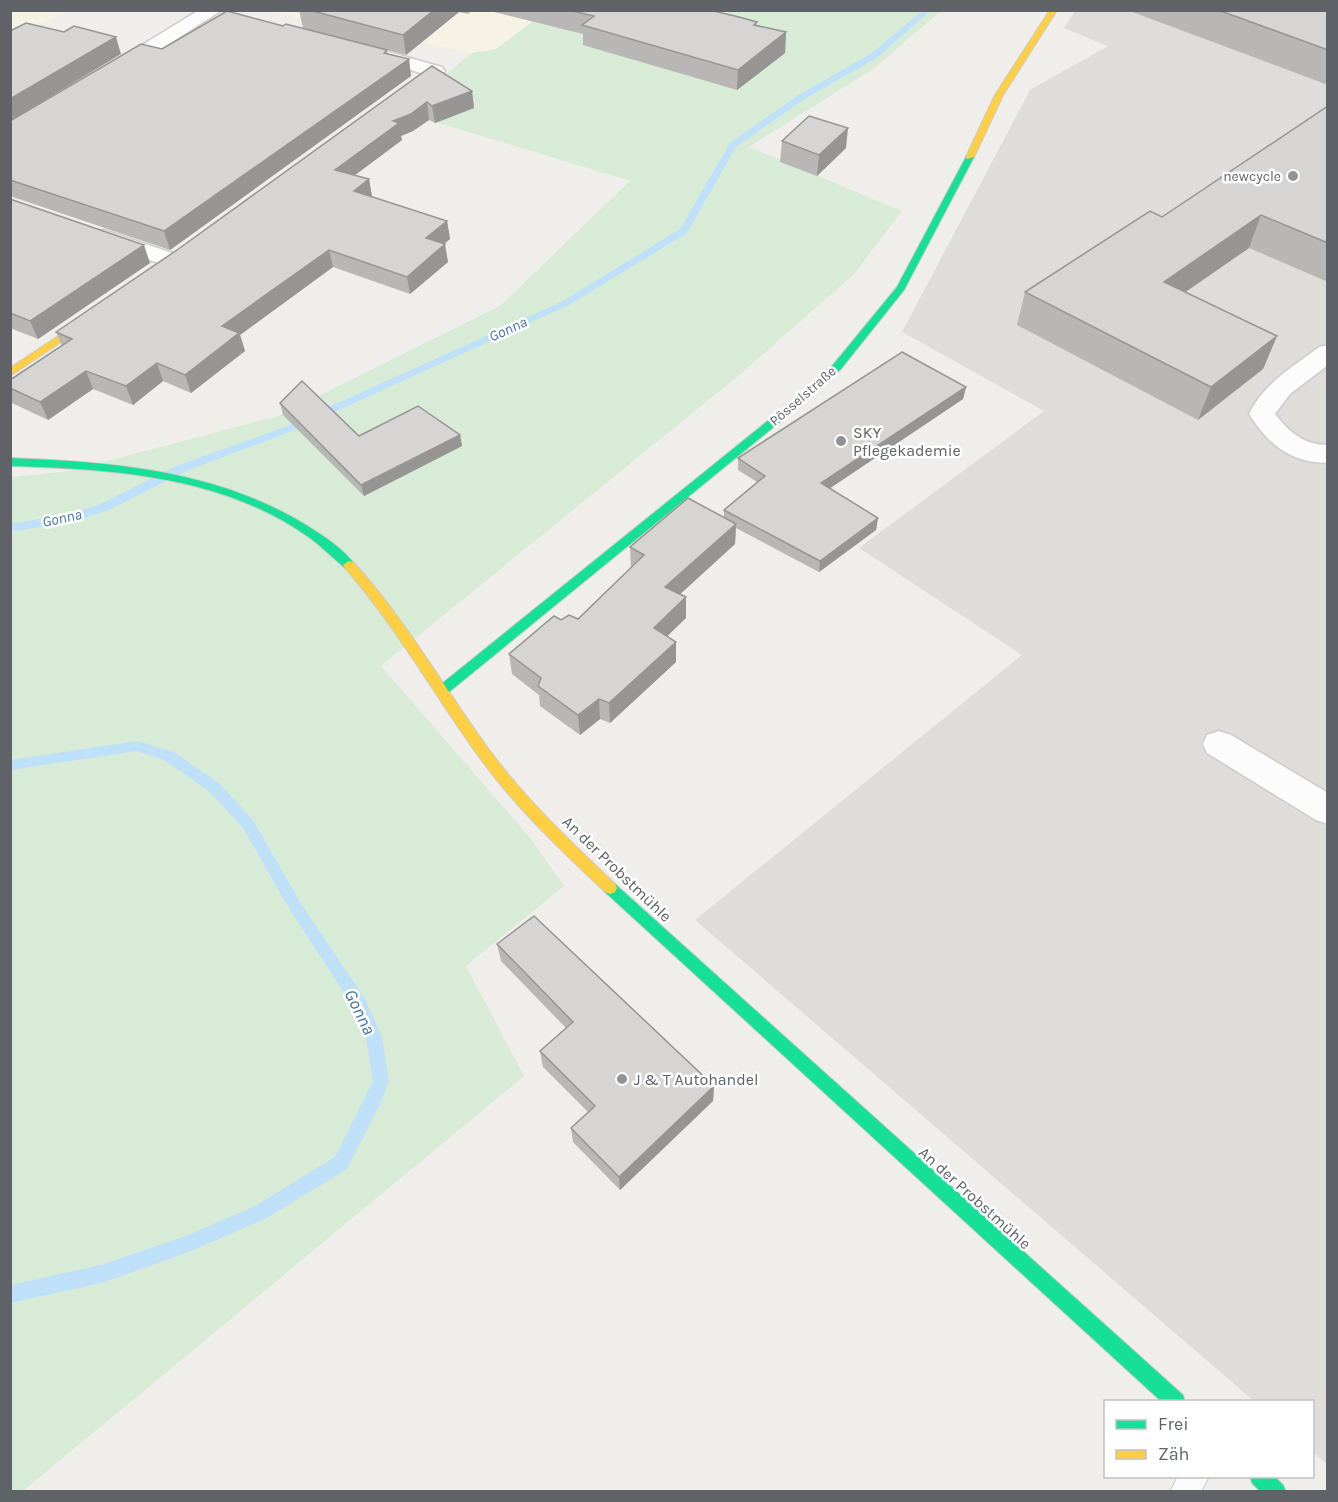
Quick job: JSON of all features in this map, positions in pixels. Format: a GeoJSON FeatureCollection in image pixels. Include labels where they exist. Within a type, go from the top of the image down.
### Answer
{"type":"FeatureCollection","features":[{"type":"Feature","properties":{"kind":"street","name":"Pösselstraße"},"geometry":{"type":"LineString","coordinates":[[444,688],[472,668],[781,416],[837,367],[901,288],[961,176],[999,95],[1054,10]]}},
{"type":"Feature","properties":{"kind":"street"},"geometry":{"type":"LineString","coordinates":[[100,78],[212,11],[234,18]]}},
{"type":"Feature","properties":{"kind":"street"},"geometry":{"type":"LineString","coordinates":[[349,47],[430,76]]}},
{"type":"Feature","properties":{"kind":"street"},"geometry":{"type":"LineString","coordinates":[[86,231],[173,261]]}},
{"type":"Feature","properties":{"kind":"street"},"geometry":{"type":"LineString","coordinates":[[10,373],[106,307]]}},
{"type":"Feature","properties":{"kind":"street"},"geometry":{"type":"LineString","coordinates":[[1323,362],[1272,397],[1266,403],[1262,414],[1274,432],[1289,446],[1328,453]]}},
{"type":"Feature","properties":{"kind":"street","name":"An der Probstmühle"},"geometry":{"type":"LineString","coordinates":[[10,462],[116,467],[182,480],[220,490],[256,504],[326,541],[359,574],[394,615],[444,688],[483,751],[534,811],[573,852],[729,998],[1175,1400]]}},
{"type":"Feature","properties":{"kind":"street"},"geometry":{"type":"LineString","coordinates":[[1219,744],[1328,810]]}},
{"type":"Feature","properties":{"kind":"street"},"geometry":{"type":"LineString","coordinates":[[1261,1478],[1276,1491]]}},
{"type":"Feature","properties":{"kind":"lane"},"geometry":{"type":"LineString","coordinates":[[1184,1491],[1194,1478]]}},
{"type":"Feature","properties":{"kind":"shaded area"},"geometry":{"type":"Polygon","coordinates":[[[11,11],[65,11],[11,41],[11,11]]]}},
{"type":"Feature","properties":{"kind":"shaded area"},"geometry":{"type":"Polygon","coordinates":[[[267,11],[547,11],[496,49],[472,53],[267,11]]]}},
{"type":"Feature","properties":{"kind":"shaded area"},"geometry":{"type":"Polygon","coordinates":[[[1075,11],[1327,11],[1327,1464],[1314,1453],[1314,1400],[1253,1400],[695,920],[1022,655],[859,548],[1044,411],[902,332],[1030,90],[1108,46],[1064,28],[1075,11]]]}},
{"type":"Feature","properties":{"kind":"green space"},"geometry":{"type":"Polygon","coordinates":[[[547,11],[941,11],[873,69],[749,147],[902,211],[854,274],[738,376],[381,666],[532,840],[564,886],[466,966],[524,1076],[23,1491],[11,1492],[11,477],[69,471],[278,416],[500,306],[630,181],[400,111],[472,53],[496,49],[547,11]]]}},
{"type":"Feature","properties":{"kind":"building"},"geometry":{"type":"Polygon","coordinates":[[[309,10],[434,10],[403,35],[309,10]]]}},
{"type":"Feature","properties":{"kind":"building"},"geometry":{"type":"Polygon","coordinates":[[[569,10],[709,10],[757,22],[754,25],[786,32],[738,70],[582,25],[594,16],[569,10]]]}},
{"type":"Feature","properties":{"kind":"building"},"geometry":{"type":"Polygon","coordinates":[[[1218,10],[1328,10],[1328,50],[1218,10]]]}},
{"type":"Feature","properties":{"kind":"building"},"geometry":{"type":"Polygon","coordinates":[[[227,11],[387,50],[384,53],[409,59],[164,231],[10,180],[10,121],[141,44],[162,49],[227,11]]]}},
{"type":"Feature","properties":{"kind":"building"},"geometry":{"type":"Polygon","coordinates":[[[26,23],[64,32],[74,26],[116,37],[10,99],[10,31],[26,23]]]}},
{"type":"Feature","properties":{"kind":"building"},"geometry":{"type":"Polygon","coordinates":[[[432,66],[472,91],[432,106],[427,102],[411,114],[393,121],[399,123],[335,170],[369,179],[354,191],[447,221],[426,238],[445,244],[407,277],[329,250],[222,326],[239,333],[185,375],[157,363],[126,386],[86,371],[40,402],[10,388],[10,380],[72,339],[56,332],[177,250],[432,66]]]}},
{"type":"Feature","properties":{"kind":"building"},"geometry":{"type":"Polygon","coordinates":[[[1328,106],[1328,243],[1261,215],[1164,282],[1277,336],[1211,387],[1025,292],[1150,211],[1162,217],[1328,106]]]}},
{"type":"Feature","properties":{"kind":"building"},"geometry":{"type":"Polygon","coordinates":[[[809,116],[848,128],[819,155],[782,141],[809,116]]]}},
{"type":"Feature","properties":{"kind":"building"},"geometry":{"type":"Polygon","coordinates":[[[10,199],[144,245],[30,321],[10,313],[10,199]]]}},
{"type":"Feature","properties":{"kind":"building"},"geometry":{"type":"Polygon","coordinates":[[[902,352],[966,387],[821,483],[878,518],[820,561],[724,510],[765,476],[738,458],[902,352]]]}},
{"type":"Feature","properties":{"kind":"building"},"geometry":{"type":"Polygon","coordinates":[[[302,381],[359,436],[418,406],[460,435],[361,485],[280,403],[302,381]]]}},
{"type":"Feature","properties":{"kind":"building"},"geometry":{"type":"Polygon","coordinates":[[[688,498],[736,524],[665,587],[686,597],[654,628],[676,642],[609,703],[599,699],[578,715],[538,686],[541,678],[509,654],[554,616],[561,620],[569,615],[578,619],[644,555],[630,547],[688,498]]]}},
{"type":"Feature","properties":{"kind":"building"},"geometry":{"type":"Polygon","coordinates":[[[534,916],[714,1086],[619,1177],[571,1128],[595,1106],[540,1051],[573,1022],[497,944],[534,916]]]}},
{"type":"Feature","properties":{"kind":"waterway","name":"Gonna"},"geometry":{"type":"LineString","coordinates":[[10,528],[70,518],[105,507],[180,469],[291,428],[566,303],[684,231],[733,145],[800,98],[875,55],[928,10]]}},
{"type":"Feature","properties":{"kind":"waterway","name":"Gonna"},"geometry":{"type":"LineString","coordinates":[[10,765],[137,746],[169,756],[215,788],[248,824],[295,906],[360,1004],[374,1037],[381,1081],[341,1163],[261,1212],[189,1243],[101,1274],[10,1294]]}},
{"type":"Feature","properties":{"kind":"traffic: fast"},"geometry":{"type":"LineString","coordinates":[[444,689],[799,401],[837,367],[901,288],[970,157]]}},
{"type":"Feature","properties":{"kind":"traffic: fast"},"geometry":{"type":"LineString","coordinates":[[10,462],[146,472],[191,481],[235,494],[276,512],[314,535],[349,565]]}},
{"type":"Feature","properties":{"kind":"traffic: fast"},"geometry":{"type":"LineString","coordinates":[[610,888],[1174,1400]]}},
{"type":"Feature","properties":{"kind":"traffic: fast"},"geometry":{"type":"LineString","coordinates":[[1261,1478],[1276,1492]]}},
{"type":"Feature","properties":{"kind":"traffic: slow"},"geometry":{"type":"LineString","coordinates":[[970,157],[999,95],[1054,10]]}},
{"type":"Feature","properties":{"kind":"traffic: slow"},"geometry":{"type":"LineString","coordinates":[[10,373],[96,314]]}},
{"type":"Feature","properties":{"kind":"traffic: slow"},"geometry":{"type":"LineString","coordinates":[[349,565],[405,633],[468,730],[499,772],[544,824],[610,888]]}},
{"type":"Feature","properties":{"kind":"place","name":"newcycle"},"geometry":{"type":"Point","coordinates":[1293,176]}},
{"type":"Feature","properties":{"kind":"place","name":"SKY Pflegekademie"},"geometry":{"type":"Point","coordinates":[841,441]}},
{"type":"Feature","properties":{"kind":"place","name":"J & T Autohandel"},"geometry":{"type":"Point","coordinates":[622,1079]}}]}
